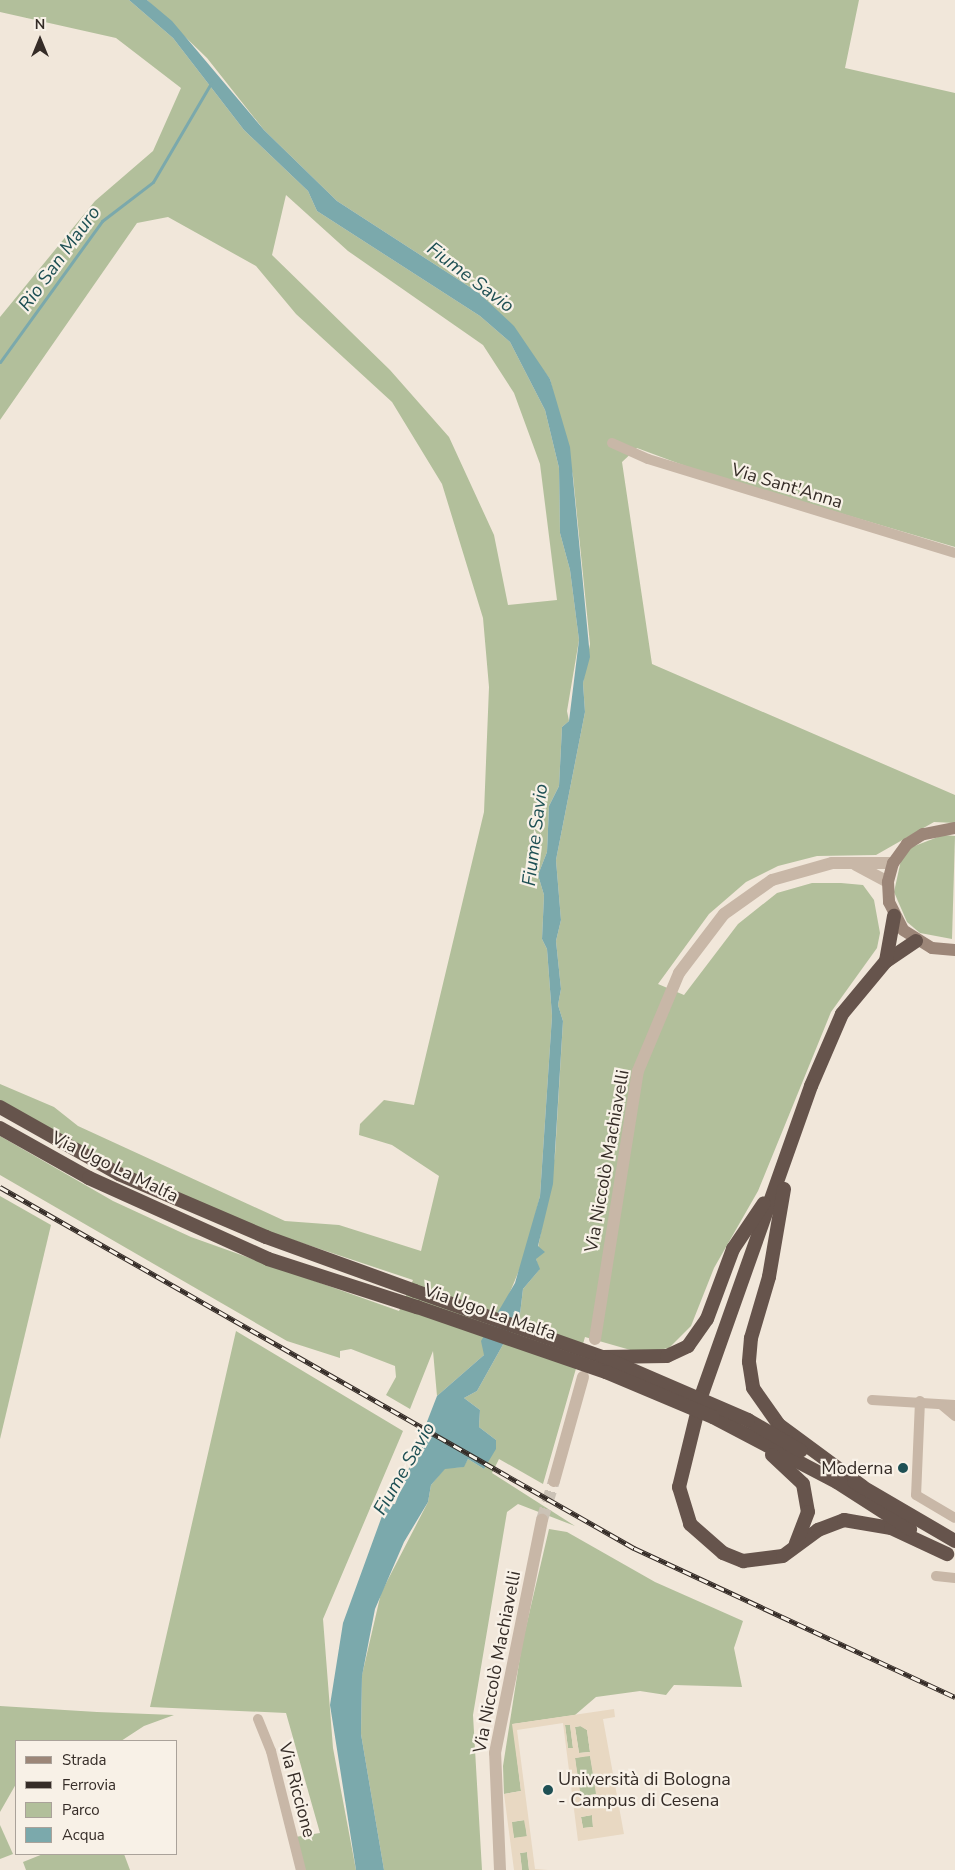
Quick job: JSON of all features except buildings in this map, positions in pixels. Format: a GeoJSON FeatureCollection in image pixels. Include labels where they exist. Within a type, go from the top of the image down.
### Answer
{"type":"FeatureCollection","features":[{"type":"Feature","properties":{"kind":"highway"},"geometry":{"type":"LineString","coordinates":[[886,961],[894,916]]}},
{"type":"Feature","properties":{"kind":"highway"},"geometry":{"type":"LineString","coordinates":[[916,941],[886,961],[842,1014],[811,1086],[701,1398],[679,1488],[690,1524],[724,1553],[760,1562],[783,1556],[831,1523],[865,1520],[951,1556]]}},
{"type":"Feature","properties":{"kind":"highway"},"geometry":{"type":"LineString","coordinates":[[811,1086],[779,1208],[769,1277],[751,1338],[750,1375],[753,1388],[779,1425],[863,1487]]}},
{"type":"Feature","properties":{"kind":"highway","name":"Via Ugo La Malfa"},"geometry":{"type":"LineString","coordinates":[[0,1107],[119,1174],[266,1237],[602,1357],[748,1420],[955,1541]]}},
{"type":"Feature","properties":{"kind":"highway","name":"Via Ugo La Malfa"},"geometry":{"type":"LineString","coordinates":[[0,1128],[88,1178],[268,1260],[417,1307],[606,1372],[713,1417],[837,1482],[951,1556]]}},
{"type":"Feature","properties":{"kind":"highway"},"geometry":{"type":"LineString","coordinates":[[602,1357],[631,1359],[667,1356],[688,1346],[698,1335],[733,1249],[781,1174]]}},
{"type":"Feature","properties":{"kind":"highway"},"geometry":{"type":"LineString","coordinates":[[713,1417],[780,1460],[803,1484],[808,1512],[794,1547]]}},
{"type":"Feature","properties":{"kind":"main road"},"geometry":{"type":"LineString","coordinates":[[953,952],[916,941],[894,916],[888,882],[893,863],[907,844],[923,834],[955,828]]}},
{"type":"Feature","properties":{"kind":"street","name":"Via Sant'Anna"},"geometry":{"type":"LineString","coordinates":[[612,443],[648,459],[955,553]]}},
{"type":"Feature","properties":{"kind":"street","name":"Via Niccolò Machiavelli"},"geometry":{"type":"LineString","coordinates":[[595,1339],[638,1071],[679,973],[743,897],[806,867],[854,863],[893,863]]}},
{"type":"Feature","properties":{"kind":"street"},"geometry":{"type":"LineString","coordinates":[[854,863],[888,882]]}},
{"type":"Feature","properties":{"kind":"street"},"geometry":{"type":"LineString","coordinates":[[554,1481],[583,1377]]}},
{"type":"Feature","properties":{"kind":"street"},"geometry":{"type":"LineString","coordinates":[[872,1400],[920,1401],[943,1406],[955,1405]]}},
{"type":"Feature","properties":{"kind":"street"},"geometry":{"type":"LineString","coordinates":[[920,1401],[916,1495],[955,1518]]}},
{"type":"Feature","properties":{"kind":"street"},"geometry":{"type":"LineString","coordinates":[[943,1406],[955,1416]]}},
{"type":"Feature","properties":{"kind":"street","name":"Via Niccolò Machiavelli"},"geometry":{"type":"LineString","coordinates":[[500,1870],[495,1753],[542,1520]]}},
{"type":"Feature","properties":{"kind":"street"},"geometry":{"type":"LineString","coordinates":[[936,1576],[955,1578]]}},
{"type":"Feature","properties":{"kind":"street","name":"Via Riccione"},"geometry":{"type":"LineString","coordinates":[[258,1719],[301,1870]]}},
{"type":"Feature","properties":{"kind":"green space"},"geometry":{"type":"Polygon","coordinates":[[[0,0],[129,0],[173,38],[244,130],[308,191],[317,211],[480,316],[510,342],[545,410],[559,468],[560,533],[570,570],[579,640],[567,711],[569,721],[562,727],[559,786],[549,806],[547,852],[538,875],[544,895],[542,939],[547,949],[552,1016],[540,1196],[525,1256],[484,1355],[437,1396],[433,1351],[410,1409],[386,1395],[396,1377],[395,1366],[351,1349],[340,1351],[340,1358],[287,1341],[0,1175],[0,1136],[113,1201],[191,1237],[399,1311],[413,1280],[278,1235],[125,1171],[0,1100],[0,1084],[54,1107],[78,1126],[285,1221],[339,1225],[421,1251],[439,1176],[392,1145],[359,1135],[360,1124],[384,1100],[414,1105],[484,812],[489,687],[483,618],[442,484],[392,402],[296,314],[256,266],[168,217],[137,223],[0,420],[0,317],[95,201],[153,151],[181,88],[116,38],[0,12],[0,0]],[[286,195],[272,255],[390,370],[449,437],[494,535],[508,605],[557,600],[540,464],[514,393],[483,345],[348,251],[286,195]]]}},
{"type":"Feature","properties":{"kind":"green space"},"geometry":{"type":"Polygon","coordinates":[[[147,0],[859,0],[845,68],[955,93],[955,547],[707,474],[637,448],[622,462],[652,664],[955,795],[955,823],[934,822],[876,855],[817,856],[778,866],[746,882],[709,914],[658,984],[684,995],[738,924],[777,893],[812,883],[841,883],[863,885],[874,900],[880,933],[877,948],[831,1012],[758,1191],[714,1268],[691,1326],[669,1348],[641,1353],[585,1337],[543,1484],[499,1459],[492,1473],[575,1526],[518,1504],[507,1512],[473,1715],[482,1870],[384,1870],[361,1734],[362,1675],[381,1593],[428,1502],[431,1485],[445,1468],[463,1467],[468,1459],[484,1469],[496,1440],[479,1427],[480,1410],[464,1398],[477,1391],[520,1314],[523,1289],[539,1270],[536,1259],[555,1155],[563,1021],[558,1005],[561,989],[556,941],[561,920],[556,860],[585,712],[583,683],[590,644],[573,476],[550,379],[502,316],[479,293],[337,201],[264,130],[207,58],[147,0]]]}},
{"type":"Feature","properties":{"kind":"green space"},"geometry":{"type":"Polygon","coordinates":[[[943,835],[955,836],[952,939],[920,933],[907,922],[894,892],[901,860],[912,847],[943,835]]]}},
{"type":"Feature","properties":{"kind":"green space"},"geometry":{"type":"Polygon","coordinates":[[[0,1196],[51,1225],[0,1439],[0,1196]]]}},
{"type":"Feature","properties":{"kind":"green space"},"geometry":{"type":"Polygon","coordinates":[[[236,1331],[403,1431],[323,1619],[333,1748],[356,1870],[304,1870],[295,1837],[320,1833],[286,1713],[150,1707],[236,1331]]]}},
{"type":"Feature","properties":{"kind":"green space"},"geometry":{"type":"Polygon","coordinates":[[[549,1529],[567,1532],[655,1582],[743,1621],[734,1648],[742,1687],[674,1685],[666,1695],[640,1691],[596,1697],[575,1715],[513,1724],[521,1791],[504,1794],[503,1766],[522,1644],[549,1529]]]}},
{"type":"Feature","properties":{"kind":"green space"},"geometry":{"type":"Polygon","coordinates":[[[0,1706],[174,1715],[144,1726],[123,1740],[15,1740],[15,1786],[0,1812],[0,1706]]]}},
{"type":"Feature","properties":{"kind":"green space"},"geometry":{"type":"Polygon","coordinates":[[[570,1724],[573,1748],[568,1748],[565,1725],[570,1724]]]}},
{"type":"Feature","properties":{"kind":"green space"},"geometry":{"type":"Polygon","coordinates":[[[581,1726],[587,1730],[590,1752],[579,1753],[575,1727],[581,1726]]]}},
{"type":"Feature","properties":{"kind":"green space"},"geometry":{"type":"Polygon","coordinates":[[[590,1755],[597,1794],[580,1797],[575,1758],[590,1755]]]}},
{"type":"Feature","properties":{"kind":"green space"},"geometry":{"type":"Polygon","coordinates":[[[592,1815],[593,1827],[583,1828],[581,1817],[592,1815]]]}},
{"type":"Feature","properties":{"kind":"green space"},"geometry":{"type":"Polygon","coordinates":[[[525,1820],[527,1837],[514,1838],[511,1822],[525,1820]]]}},
{"type":"Feature","properties":{"kind":"green space"},"geometry":{"type":"Polygon","coordinates":[[[0,1825],[13,1854],[0,1859],[0,1825]]]}},
{"type":"Feature","properties":{"kind":"green space"},"geometry":{"type":"Polygon","coordinates":[[[527,1852],[529,1870],[522,1870],[520,1853],[527,1852]]]}},
{"type":"Feature","properties":{"kind":"green space"},"geometry":{"type":"Polygon","coordinates":[[[40,1855],[124,1855],[130,1870],[26,1870],[23,1862],[40,1855]]]}},
{"type":"Feature","properties":{"kind":"shaded area"},"geometry":{"type":"Polygon","coordinates":[[[614,1709],[615,1717],[603,1719],[624,1834],[578,1841],[563,1723],[517,1730],[535,1869],[548,1870],[529,1870],[527,1852],[520,1853],[522,1870],[514,1870],[504,1794],[521,1791],[512,1724],[614,1709]],[[565,1725],[568,1748],[573,1748],[570,1725],[565,1725]],[[580,1726],[575,1727],[579,1753],[590,1752],[587,1730],[580,1726]],[[590,1756],[575,1758],[581,1797],[596,1794],[590,1756]],[[592,1815],[581,1817],[583,1828],[593,1827],[592,1815]],[[524,1820],[512,1822],[514,1838],[527,1836],[524,1820]]]}},
{"type":"Feature","properties":{"kind":"water"},"geometry":{"type":"Polygon","coordinates":[[[129,0],[147,0],[172,21],[264,130],[337,201],[479,293],[514,326],[550,379],[570,447],[590,657],[583,683],[585,712],[556,860],[561,920],[556,941],[561,989],[558,1005],[563,1021],[553,1184],[538,1246],[545,1252],[536,1259],[540,1269],[523,1289],[520,1314],[477,1391],[464,1398],[480,1410],[479,1427],[496,1440],[496,1449],[484,1469],[468,1459],[464,1467],[445,1469],[431,1485],[428,1502],[404,1542],[375,1609],[362,1676],[361,1734],[384,1870],[356,1870],[330,1705],[343,1623],[386,1505],[395,1504],[437,1396],[484,1355],[481,1341],[515,1283],[540,1196],[552,1016],[547,949],[542,939],[544,895],[538,875],[547,852],[549,806],[559,786],[562,727],[569,721],[579,640],[570,570],[560,533],[559,468],[545,410],[510,342],[480,316],[317,211],[308,191],[244,130],[173,38],[129,0]]]}},
{"type":"Feature","properties":{"kind":"waterway","name":"Rio San Mauro"},"geometry":{"type":"LineString","coordinates":[[0,362],[102,221],[153,182],[211,83]]}},
{"type":"Feature","properties":{"kind":"tunnel"},"geometry":{"type":"LineString","coordinates":[[542,1520],[554,1481]]}},
{"type":"Feature","properties":{"kind":"railway"},"geometry":{"type":"LineString","coordinates":[[0,1187],[634,1548],[955,1697]]}},
{"type":"Feature","properties":{"kind":"place","name":"Moderna"},"geometry":{"type":"Point","coordinates":[903,1468]}},
{"type":"Feature","properties":{"kind":"place","name":"Università di Bologna - Campus di Cesena"},"geometry":{"type":"Point","coordinates":[548,1790]}},
{"type":"Feature","properties":{"kind":"water label","name":"Fiume Savio"},"geometry":{"type":"Point","coordinates":[470,278]}},
{"type":"Feature","properties":{"kind":"water label","name":"Fiume Savio"},"geometry":{"type":"Point","coordinates":[536,835]}},
{"type":"Feature","properties":{"kind":"water label","name":"Fiume Savio"},"geometry":{"type":"Point","coordinates":[405,1469]}}]}
